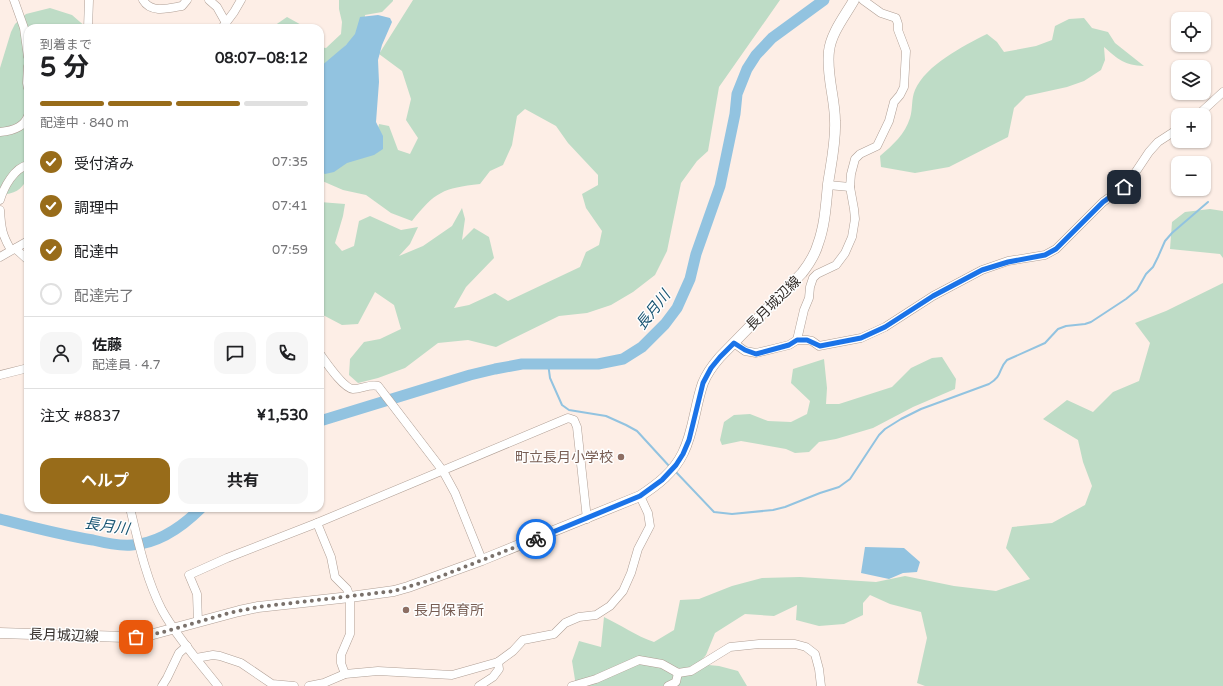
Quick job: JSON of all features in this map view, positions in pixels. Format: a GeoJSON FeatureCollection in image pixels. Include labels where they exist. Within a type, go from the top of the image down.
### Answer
{"type":"FeatureCollection","features":[{"type":"Feature","properties":{"kind":"main road","name":"長月城辺線"},"geometry":{"type":"LineString","coordinates":[[0,633],[125,638],[146,636],[258,607],[394,591],[482,560],[587,518],[640,496],[662,480],[679,460],[689,440],[703,383],[711,368],[802,273],[812,259],[818,244],[823,226],[833,154],[835,121],[828,66],[829,52],[831,41],[854,0]]}},
{"type":"Feature","properties":{"kind":"street"},"geometry":{"type":"LineString","coordinates":[[14,0],[24,28]]}},
{"type":"Feature","properties":{"kind":"street"},"geometry":{"type":"LineString","coordinates":[[88,24],[89,0]]}},
{"type":"Feature","properties":{"kind":"street"},"geometry":{"type":"LineString","coordinates":[[143,0],[153,8],[165,10],[182,6],[187,0]]}},
{"type":"Feature","properties":{"kind":"street"},"geometry":{"type":"LineString","coordinates":[[210,0],[217,7],[223,24]]}},
{"type":"Feature","properties":{"kind":"street"},"geometry":{"type":"LineString","coordinates":[[225,24],[241,0]]}},
{"type":"Feature","properties":{"kind":"street"},"geometry":{"type":"LineString","coordinates":[[797,340],[804,310],[809,298],[812,278],[836,265],[845,253],[852,237],[855,214],[850,187],[851,174],[855,159],[860,154],[876,146],[889,121],[894,102],[904,87],[906,51],[898,30],[896,18],[881,13],[863,0]]}},
{"type":"Feature","properties":{"kind":"street"},"geometry":{"type":"LineString","coordinates":[[1206,108],[1223,92]]}},
{"type":"Feature","properties":{"kind":"street"},"geometry":{"type":"LineString","coordinates":[[0,132],[20,127],[24,123]]}},
{"type":"Feature","properties":{"kind":"street"},"geometry":{"type":"LineString","coordinates":[[734,343],[745,350],[756,354],[789,345],[797,340],[807,340],[820,346],[861,338],[885,327],[933,296],[982,270],[1008,262],[1045,255],[1056,249],[1103,202],[1124,187],[1149,152],[1158,142],[1171,134]]}},
{"type":"Feature","properties":{"kind":"street"},"geometry":{"type":"LineString","coordinates":[[0,200],[4,190],[16,172],[24,166]]}},
{"type":"Feature","properties":{"kind":"street"},"geometry":{"type":"LineString","coordinates":[[828,185],[850,187]]}},
{"type":"Feature","properties":{"kind":"street"},"geometry":{"type":"LineString","coordinates":[[0,210],[1,228],[4,238],[14,249],[24,256]]}},
{"type":"Feature","properties":{"kind":"street"},"geometry":{"type":"LineString","coordinates":[[0,257],[24,243]]}},
{"type":"Feature","properties":{"kind":"street"},"geometry":{"type":"LineString","coordinates":[[324,359],[349,388],[354,389],[371,384],[378,386],[383,391],[443,471],[455,493],[482,560]]}},
{"type":"Feature","properties":{"kind":"street"},"geometry":{"type":"LineString","coordinates":[[0,375],[24,369]]}},
{"type":"Feature","properties":{"kind":"street"},"geometry":{"type":"LineString","coordinates":[[198,622],[197,594],[189,575],[568,418],[574,420],[577,428],[587,518]]}},
{"type":"Feature","properties":{"kind":"street"},"geometry":{"type":"LineString","coordinates":[[309,686],[324,685],[345,674],[378,671],[452,675],[498,662],[513,651],[523,640],[554,634],[565,623],[579,617],[596,615],[610,606],[623,591],[631,573],[638,549],[650,526],[648,513],[640,496]]}},
{"type":"Feature","properties":{"kind":"street"},"geometry":{"type":"LineString","coordinates":[[131,512],[151,583],[162,609],[186,646],[218,686]]}},
{"type":"Feature","properties":{"kind":"street"},"geometry":{"type":"LineString","coordinates":[[317,523],[331,557],[335,577],[347,589],[350,597],[350,634],[341,655],[341,663],[345,674]]}},
{"type":"Feature","properties":{"kind":"street"},"geometry":{"type":"LineString","coordinates":[[572,686],[596,679],[639,660],[662,664],[678,673],[691,671],[730,647],[759,644],[795,644],[806,647],[815,654],[821,686]]}},
{"type":"Feature","properties":{"kind":"street"},"geometry":{"type":"LineString","coordinates":[[162,686],[179,652],[186,646]]}},
{"type":"Feature","properties":{"kind":"street"},"geometry":{"type":"LineString","coordinates":[[196,658],[213,655],[220,656],[241,663],[272,684],[294,686]]}},
{"type":"Feature","properties":{"kind":"street"},"geometry":{"type":"LineString","coordinates":[[478,686],[493,677],[499,669],[498,662]]}},
{"type":"Feature","properties":{"kind":"street"},"geometry":{"type":"LineString","coordinates":[[668,686],[676,682],[678,673]]}},
{"type":"Feature","properties":{"kind":"green space"},"geometry":{"type":"Polygon","coordinates":[[[339,0],[393,0],[382,12],[365,15],[364,28],[324,66],[324,48],[326,48],[341,34],[342,22],[339,9],[339,0]]]}},
{"type":"Feature","properties":{"kind":"green space"},"geometry":{"type":"Polygon","coordinates":[[[413,0],[780,0],[719,87],[708,151],[697,161],[681,183],[667,251],[655,275],[633,292],[611,305],[587,313],[559,316],[496,347],[468,340],[438,343],[405,368],[378,378],[358,383],[349,375],[350,359],[364,342],[380,339],[401,329],[394,305],[375,292],[358,324],[342,325],[324,316],[324,202],[345,204],[335,243],[342,251],[354,246],[359,221],[370,216],[401,230],[418,227],[410,244],[399,256],[423,246],[452,226],[462,208],[465,219],[462,240],[474,228],[489,237],[494,258],[466,287],[454,308],[469,305],[495,293],[508,301],[580,267],[586,252],[599,245],[602,231],[586,208],[582,194],[598,185],[598,175],[568,143],[556,126],[525,109],[517,116],[512,145],[503,165],[490,171],[480,184],[457,187],[441,193],[427,204],[412,221],[391,213],[366,195],[343,190],[324,182],[324,158],[374,145],[379,124],[389,126],[398,150],[410,154],[418,138],[406,120],[411,99],[402,71],[379,54],[413,0]]]}},
{"type":"Feature","properties":{"kind":"green space"},"geometry":{"type":"Polygon","coordinates":[[[50,8],[72,15],[82,24],[24,24],[24,184],[17,191],[10,194],[0,195],[0,68],[11,32],[15,24],[26,14],[50,8]]]}},
{"type":"Feature","properties":{"kind":"green space"},"geometry":{"type":"Polygon","coordinates":[[[287,17],[300,24],[277,24],[287,17]]]}},
{"type":"Feature","properties":{"kind":"green space"},"geometry":{"type":"Polygon","coordinates":[[[1084,18],[1092,28],[1108,32],[1115,43],[1144,66],[1122,61],[1104,47],[1105,60],[1101,70],[1084,81],[1067,87],[1026,96],[1014,108],[1008,137],[949,167],[915,173],[881,167],[880,156],[898,139],[908,124],[915,90],[920,81],[936,64],[967,44],[987,34],[997,42],[1004,52],[1036,46],[1052,40],[1055,26],[1069,19],[1084,18]]]}},
{"type":"Feature","properties":{"kind":"green space"},"geometry":{"type":"Polygon","coordinates":[[[1210,209],[1223,211],[1223,258],[1220,254],[1170,249],[1172,222],[1185,212],[1210,209]]]}},
{"type":"Feature","properties":{"kind":"green space"},"geometry":{"type":"Polygon","coordinates":[[[1223,283],[1223,686],[925,686],[917,683],[927,638],[921,612],[890,604],[870,595],[863,603],[863,615],[844,624],[819,626],[796,620],[797,605],[774,616],[745,614],[715,633],[706,655],[698,664],[719,666],[738,671],[747,686],[576,686],[572,661],[579,641],[601,647],[604,617],[641,637],[654,642],[674,630],[680,600],[699,599],[732,586],[762,578],[800,577],[876,582],[905,576],[954,586],[996,591],[1030,579],[1006,548],[1012,527],[1052,523],[1085,505],[1092,486],[1083,462],[1078,440],[1043,419],[1067,400],[1093,412],[1113,392],[1139,381],[1150,343],[1135,323],[1166,311],[1223,283]]]}},
{"type":"Feature","properties":{"kind":"green space"},"geometry":{"type":"Polygon","coordinates":[[[942,357],[956,379],[955,389],[913,407],[873,428],[836,439],[819,442],[809,452],[795,453],[786,449],[741,441],[722,445],[720,440],[724,422],[734,415],[750,414],[768,421],[791,422],[807,414],[810,401],[791,383],[793,369],[824,359],[827,388],[826,404],[839,404],[892,387],[911,368],[932,358],[942,357]]]}},
{"type":"Feature","properties":{"kind":"water"},"geometry":{"type":"Polygon","coordinates":[[[378,15],[390,18],[392,22],[382,45],[378,60],[379,82],[376,122],[383,136],[383,149],[374,155],[347,163],[334,172],[325,174],[324,64],[346,45],[355,34],[360,17],[378,15]]]}},
{"type":"Feature","properties":{"kind":"water"},"geometry":{"type":"Polygon","coordinates":[[[865,547],[904,548],[920,562],[917,572],[903,573],[889,579],[861,573],[865,547]]]}},
{"type":"Feature","properties":{"kind":"waterway","name":"長月川"},"geometry":{"type":"LineString","coordinates":[[324,420],[470,375],[495,369],[522,364],[598,364],[623,359],[642,347],[665,324],[677,308],[690,279],[696,254],[720,186],[735,114],[737,94],[747,69],[756,55],[772,38],[824,0]]}},
{"type":"Feature","properties":{"kind":"waterway"},"geometry":{"type":"LineString","coordinates":[[675,471],[714,512],[732,514],[773,510],[785,507],[839,487],[850,479],[879,435],[885,429],[921,409],[989,384],[996,378],[1007,360],[1045,343],[1058,329],[1066,326],[1091,322],[1126,299],[1137,290],[1146,274],[1153,267],[1165,241],[1172,233],[1208,202]]}},
{"type":"Feature","properties":{"kind":"waterway"},"geometry":{"type":"LineString","coordinates":[[548,363],[550,378],[562,405],[569,410],[606,416],[637,431],[670,467]]}},
{"type":"Feature","properties":{"kind":"waterway","name":"長月川"},"geometry":{"type":"LineString","coordinates":[[0,519],[69,536],[112,544],[132,545],[152,541],[170,533],[186,522],[197,512]]}},
{"type":"Feature","properties":{"kind":"way so far"},"geometry":{"type":"LineString","coordinates":[[136,637],[163,632],[229,613],[258,607],[394,591],[431,580],[536,539]]}},
{"type":"Feature","properties":{"kind":"place","name":"町立長月小学校"},"geometry":{"type":"Point","coordinates":[621,457]}},
{"type":"Feature","properties":{"kind":"place","name":"長月保育所"},"geometry":{"type":"Point","coordinates":[406,610]}},
{"type":"Feature","properties":{"kind":"route"},"geometry":{"type":"LineString","coordinates":[[536,539],[640,496],[662,480],[676,465],[689,440],[703,383],[711,368],[734,343],[745,350],[756,354],[789,345],[797,340],[812,341],[820,346],[861,338],[885,327],[933,296],[982,270],[1016,260],[1030,259],[1045,255],[1056,249],[1103,202],[1124,187]]}}]}
